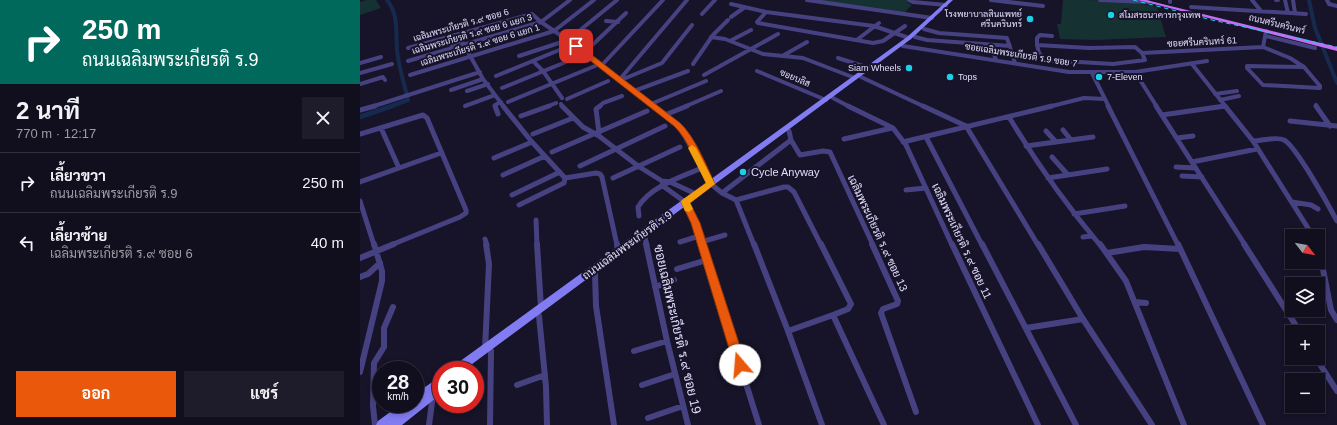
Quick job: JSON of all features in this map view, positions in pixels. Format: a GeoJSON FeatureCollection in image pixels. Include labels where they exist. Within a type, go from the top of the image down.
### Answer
{"type":"FeatureCollection","features":[{"type":"Feature","properties":{"kind":"main road"},"geometry":{"type":"LineString","coordinates":[[948,4],[955,0]]}},
{"type":"Feature","properties":{"kind":"main road","name":"ถนนเฉลิมพระเกียรติ ร.9"},"geometry":{"type":"LineString","coordinates":[[858,77],[884,59],[958,0]]}},
{"type":"Feature","properties":{"kind":"main road","name":"ถนนศรีนครินทร์"},"geometry":{"type":"LineString","coordinates":[[1140,0],[1214,15]]}},
{"type":"Feature","properties":{"kind":"main road","name":"ถนนศรีนครินทร์"},"geometry":{"type":"LineString","coordinates":[[1156,0],[1214,15],[1266,34],[1313,43],[1322,42],[1337,44]]}},
{"type":"Feature","properties":{"kind":"main road","name":"ถนนศรีนครินทร์"},"geometry":{"type":"LineString","coordinates":[[1162,0],[1170,1],[1313,43]]}},
{"type":"Feature","properties":{"kind":"main road","name":"ถนนเฉลิมพระเกียรติ ร.9"},"geometry":{"type":"LineString","coordinates":[[932,21],[948,4]]}},
{"type":"Feature","properties":{"kind":"main road","name":"ถนนเฉลิมพระเกียรติ ร.9"},"geometry":{"type":"LineString","coordinates":[[894,51],[903,46],[924,29],[948,4]]}},
{"type":"Feature","properties":{"kind":"main road","name":"ถนนศรีนครินทร์"},"geometry":{"type":"LineString","coordinates":[[1322,42],[1337,49]]}},
{"type":"Feature","properties":{"kind":"main road","name":"ถนนเฉลิมพระเกียรติ ร.9"},"geometry":{"type":"LineString","coordinates":[[470,361],[645,238],[696,194],[713,185],[869,68],[884,59]]}},
{"type":"Feature","properties":{"kind":"main road","name":"ถนนเฉลิมพระเกียรติ ร.9"},"geometry":{"type":"LineString","coordinates":[[540,312],[618,251],[789,131],[805,117]]}},
{"type":"Feature","properties":{"kind":"main road","name":"ถนนเฉลิมพระเกียรติ ร.9"},"geometry":{"type":"LineString","coordinates":[[475,361],[488,350]]}},
{"type":"Feature","properties":{"kind":"main road"},"geometry":{"type":"LineString","coordinates":[[393,425],[432,396]]}},
{"type":"Feature","properties":{"kind":"main road"},"geometry":{"type":"LineString","coordinates":[[382,425],[398,413]]}},
{"type":"Feature","properties":{"kind":"street"},"geometry":{"type":"LineString","coordinates":[[541,22],[570,0]]}},
{"type":"Feature","properties":{"kind":"street"},"geometry":{"type":"LineString","coordinates":[[554,31],[594,0]]}},
{"type":"Feature","properties":{"kind":"street"},"geometry":{"type":"LineString","coordinates":[[519,56],[568,40],[617,0]]}},
{"type":"Feature","properties":{"kind":"street"},"geometry":{"type":"LineString","coordinates":[[602,65],[663,0]]}},
{"type":"Feature","properties":{"kind":"street"},"geometry":{"type":"LineString","coordinates":[[620,79],[687,0]]}},
{"type":"Feature","properties":{"kind":"street"},"geometry":{"type":"LineString","coordinates":[[702,14],[715,0]]}},
{"type":"Feature","properties":{"kind":"street"},"geometry":{"type":"LineString","coordinates":[[807,0],[932,21]]}},
{"type":"Feature","properties":{"kind":"street"},"geometry":{"type":"LineString","coordinates":[[909,0],[913,2],[948,4]]}},
{"type":"Feature","properties":{"kind":"street"},"geometry":{"type":"LineString","coordinates":[[991,0],[1043,6]]}},
{"type":"Feature","properties":{"kind":"street"},"geometry":{"type":"LineString","coordinates":[[1100,0],[1149,1]]}},
{"type":"Feature","properties":{"kind":"street"},"geometry":{"type":"LineString","coordinates":[[1252,0],[1261,11]]}},
{"type":"Feature","properties":{"kind":"street"},"geometry":{"type":"LineString","coordinates":[[1285,0],[1288,13]]}},
{"type":"Feature","properties":{"kind":"street"},"geometry":{"type":"LineString","coordinates":[[1293,0],[1295,13]]}},
{"type":"Feature","properties":{"kind":"street"},"geometry":{"type":"LineString","coordinates":[[1327,0],[1329,4],[1337,6]]}},
{"type":"Feature","properties":{"kind":"street"},"geometry":{"type":"LineString","coordinates":[[731,4],[766,12],[873,27],[911,38],[991,46],[1010,46]]}},
{"type":"Feature","properties":{"kind":"street"},"geometry":{"type":"LineString","coordinates":[[693,64],[720,26],[744,7]]}},
{"type":"Feature","properties":{"kind":"street"},"geometry":{"type":"LineString","coordinates":[[1191,8],[1306,14]]}},
{"type":"Feature","properties":{"kind":"street"},"geometry":{"type":"LineString","coordinates":[[1257,8],[1280,9]]}},
{"type":"Feature","properties":{"kind":"street"},"geometry":{"type":"LineString","coordinates":[[766,12],[757,22],[858,39],[877,44],[905,26]]}},
{"type":"Feature","properties":{"kind":"street"},"geometry":{"type":"LineString","coordinates":[[502,88],[584,54],[626,13]]}},
{"type":"Feature","properties":{"kind":"street","name":"เฉลิมพระเกียรติ ร.๙ ซอย 6"},"geometry":{"type":"LineString","coordinates":[[408,48],[532,14],[541,22],[568,40],[584,54],[602,65],[681,129],[713,185],[722,193],[736,200]]}},
{"type":"Feature","properties":{"kind":"street"},"geometry":{"type":"LineString","coordinates":[[783,27],[792,16]]}},
{"type":"Feature","properties":{"kind":"street"},"geometry":{"type":"LineString","coordinates":[[606,21],[618,22]]}},
{"type":"Feature","properties":{"kind":"street","name":"เฉลิมพระเกียรติ ร.๙ ซอย 6 แยก 3"},"geometry":{"type":"LineString","coordinates":[[408,61],[451,46],[541,22]]}},
{"type":"Feature","properties":{"kind":"street"},"geometry":{"type":"LineString","coordinates":[[822,33],[829,22]]}},
{"type":"Feature","properties":{"kind":"street"},"geometry":{"type":"LineString","coordinates":[[858,39],[879,23]]}},
{"type":"Feature","properties":{"kind":"street"},"geometry":{"type":"LineString","coordinates":[[620,79],[662,63],[692,25]]}},
{"type":"Feature","properties":{"kind":"street"},"geometry":{"type":"LineString","coordinates":[[924,29],[939,33],[1008,38],[1015,63]]}},
{"type":"Feature","properties":{"kind":"street"},"geometry":{"type":"LineString","coordinates":[[730,41],[750,30]]}},
{"type":"Feature","properties":{"kind":"street","name":"เฉลิมพระเกียรติ ร.๙ ซอย 6 แยก 1"},"geometry":{"type":"LineString","coordinates":[[410,75],[554,31]]}},
{"type":"Feature","properties":{"kind":"street"},"geometry":{"type":"LineString","coordinates":[[458,34],[483,79],[532,142],[565,178]]}},
{"type":"Feature","properties":{"kind":"street"},"geometry":{"type":"LineString","coordinates":[[704,75],[778,34]]}},
{"type":"Feature","properties":{"kind":"street"},"geometry":{"type":"LineString","coordinates":[[1263,47],[1266,34]]}},
{"type":"Feature","properties":{"kind":"street"},"geometry":{"type":"LineString","coordinates":[[1037,45],[1090,48],[1135,47],[1142,53],[1145,60],[1113,64],[1045,60],[1042,58],[1037,45],[1038,36],[1052,36]]}},
{"type":"Feature","properties":{"kind":"street"},"geometry":{"type":"LineString","coordinates":[[711,37],[730,41],[764,54],[803,58],[858,77],[966,126],[1083,319],[1152,425]]}},
{"type":"Feature","properties":{"kind":"street"},"geometry":{"type":"LineString","coordinates":[[784,56],[807,42]]}},
{"type":"Feature","properties":{"kind":"street"},"geometry":{"type":"LineString","coordinates":[[451,46],[456,55]]}},
{"type":"Feature","properties":{"kind":"street"},"geometry":{"type":"LineString","coordinates":[[496,76],[569,46]]}},
{"type":"Feature","properties":{"kind":"street","name":"ซอยเฉลิมพระเกียรติ ร.9 ซอย 7"},"geometry":{"type":"LineString","coordinates":[[903,46],[1069,72],[1135,72],[1192,64],[1207,60]]}},
{"type":"Feature","properties":{"kind":"street"},"geometry":{"type":"LineString","coordinates":[[991,46],[996,60]]}},
{"type":"Feature","properties":{"kind":"street","name":"ซอยศรีนครินทร์ 61"},"geometry":{"type":"LineString","coordinates":[[1142,53],[1263,47],[1293,59],[1304,67],[1320,86],[1320,88],[1266,86],[1247,68],[1250,66],[1304,67]]}},
{"type":"Feature","properties":{"kind":"street"},"geometry":{"type":"LineString","coordinates":[[360,63],[381,57]]}},
{"type":"Feature","properties":{"kind":"street"},"geometry":{"type":"LineString","coordinates":[[838,58],[869,68]]}},
{"type":"Feature","properties":{"kind":"street"},"geometry":{"type":"LineString","coordinates":[[521,116],[566,102],[543,71],[533,61]]}},
{"type":"Feature","properties":{"kind":"street"},"geometry":{"type":"LineString","coordinates":[[360,73],[392,64]]}},
{"type":"Feature","properties":{"kind":"street"},"geometry":{"type":"LineString","coordinates":[[1192,64],[1253,141],[1309,229]]}},
{"type":"Feature","properties":{"kind":"street"},"geometry":{"type":"LineString","coordinates":[[508,102],[596,66]]}},
{"type":"Feature","properties":{"kind":"street"},"geometry":{"type":"LineString","coordinates":[[634,91],[688,71]]}},
{"type":"Feature","properties":{"kind":"street","name":"ซอยบลิส"},"geometry":{"type":"LineString","coordinates":[[757,71],[827,101]]}},
{"type":"Feature","properties":{"kind":"street"},"geometry":{"type":"LineString","coordinates":[[360,110],[480,72]]}},
{"type":"Feature","properties":{"kind":"street"},"geometry":{"type":"LineString","coordinates":[[1135,72],[1296,325]]}},
{"type":"Feature","properties":{"kind":"street"},"geometry":{"type":"LineString","coordinates":[[1092,73],[1180,249],[1263,425]]}},
{"type":"Feature","properties":{"kind":"street"},"geometry":{"type":"LineString","coordinates":[[360,84],[383,77],[385,80]]}},
{"type":"Feature","properties":{"kind":"street"},"geometry":{"type":"LineString","coordinates":[[451,90],[483,79]]}},
{"type":"Feature","properties":{"kind":"street"},"geometry":{"type":"LineString","coordinates":[[564,98],[608,81]]}},
{"type":"Feature","properties":{"kind":"street"},"geometry":{"type":"LineString","coordinates":[[651,104],[706,81]]}},
{"type":"Feature","properties":{"kind":"street"},"geometry":{"type":"LineString","coordinates":[[467,91],[488,84]]}},
{"type":"Feature","properties":{"kind":"street"},"geometry":{"type":"LineString","coordinates":[[665,115],[722,91]]}},
{"type":"Feature","properties":{"kind":"street"},"geometry":{"type":"LineString","coordinates":[[1215,94],[1238,94],[1220,100]]}},
{"type":"Feature","properties":{"kind":"street"},"geometry":{"type":"LineString","coordinates":[[465,106],[495,95]]}},
{"type":"Feature","properties":{"kind":"street"},"geometry":{"type":"LineString","coordinates":[[622,96],[603,103],[596,110],[599,133],[615,149],[663,184],[686,204],[695,223],[759,425]]}},
{"type":"Feature","properties":{"kind":"street"},"geometry":{"type":"LineString","coordinates":[[903,142],[1084,98],[1105,99]]}},
{"type":"Feature","properties":{"kind":"street","name":"เฉลิมพระเกียรติ ร.๙ ซอย 11"},"geometry":{"type":"LineString","coordinates":[[827,101],[893,128],[903,142],[1038,425]]}},
{"type":"Feature","properties":{"kind":"street"},"geometry":{"type":"LineString","coordinates":[[498,114],[495,105],[501,102]]}},
{"type":"Feature","properties":{"kind":"street"},"geometry":{"type":"LineString","coordinates":[[558,104],[593,134]]}},
{"type":"Feature","properties":{"kind":"street"},"geometry":{"type":"LineString","coordinates":[[1316,105],[1330,126]]}},
{"type":"Feature","properties":{"kind":"street"},"geometry":{"type":"LineString","coordinates":[[1162,115],[1225,106]]}},
{"type":"Feature","properties":{"kind":"street"},"geometry":{"type":"LineString","coordinates":[[552,152],[647,111]]}},
{"type":"Feature","properties":{"kind":"street"},"geometry":{"type":"LineString","coordinates":[[360,128],[361,134],[423,115],[427,118],[466,210],[466,213],[460,217],[360,258]]}},
{"type":"Feature","properties":{"kind":"street"},"geometry":{"type":"LineString","coordinates":[[1009,117],[1026,146],[1048,178],[1074,214],[1107,253],[1126,281],[1184,425]]}},
{"type":"Feature","properties":{"kind":"street"},"geometry":{"type":"LineString","coordinates":[[533,134],[573,118]]}},
{"type":"Feature","properties":{"kind":"street"},"geometry":{"type":"LineString","coordinates":[[1290,121],[1337,126]]}},
{"type":"Feature","properties":{"kind":"street"},"geometry":{"type":"LineString","coordinates":[[580,166],[665,126]]}},
{"type":"Feature","properties":{"kind":"street"},"geometry":{"type":"LineString","coordinates":[[381,128],[399,168]]}},
{"type":"Feature","properties":{"kind":"street"},"geometry":{"type":"LineString","coordinates":[[844,139],[893,128]]}},
{"type":"Feature","properties":{"kind":"street"},"geometry":{"type":"LineString","coordinates":[[1063,130],[1071,140]]}},
{"type":"Feature","properties":{"kind":"street","name":"เฉลิมพระเกียรติ ร.๙ ซอย 13"},"geometry":{"type":"LineString","coordinates":[[789,131],[800,155],[824,151],[830,152],[871,240],[898,301],[894,305],[883,309],[881,313],[916,412]]}},
{"type":"Feature","properties":{"kind":"street"},"geometry":{"type":"LineString","coordinates":[[1046,131],[1056,142]]}},
{"type":"Feature","properties":{"kind":"street"},"geometry":{"type":"LineString","coordinates":[[1177,138],[1193,136]]}},
{"type":"Feature","properties":{"kind":"street"},"geometry":{"type":"LineString","coordinates":[[926,137],[1076,425]]}},
{"type":"Feature","properties":{"kind":"street"},"geometry":{"type":"LineString","coordinates":[[1026,146],[1093,137]]}},
{"type":"Feature","properties":{"kind":"street"},"geometry":{"type":"LineString","coordinates":[[722,193],[792,140]]}},
{"type":"Feature","properties":{"kind":"street"},"geometry":{"type":"LineString","coordinates":[[1253,141],[1286,141],[1299,159],[1337,221]]}},
{"type":"Feature","properties":{"kind":"street"},"geometry":{"type":"LineString","coordinates":[[494,158],[532,142]]}},
{"type":"Feature","properties":{"kind":"street"},"geometry":{"type":"LineString","coordinates":[[613,178],[680,147]]}},
{"type":"Feature","properties":{"kind":"street"},"geometry":{"type":"LineString","coordinates":[[1192,162],[1257,149]]}},
{"type":"Feature","properties":{"kind":"street"},"geometry":{"type":"LineString","coordinates":[[360,182],[441,153]]}},
{"type":"Feature","properties":{"kind":"street"},"geometry":{"type":"LineString","coordinates":[[503,175],[545,156]]}},
{"type":"Feature","properties":{"kind":"street"},"geometry":{"type":"LineString","coordinates":[[1052,156],[1068,175]]}},
{"type":"Feature","properties":{"kind":"street"},"geometry":{"type":"LineString","coordinates":[[1176,167],[1196,168]]}},
{"type":"Feature","properties":{"kind":"street"},"geometry":{"type":"LineString","coordinates":[[639,216],[637,211],[641,202],[663,184],[702,168]]}},
{"type":"Feature","properties":{"kind":"street"},"geometry":{"type":"LineString","coordinates":[[1048,178],[1106,169]]}},
{"type":"Feature","properties":{"kind":"street"},"geometry":{"type":"LineString","coordinates":[[512,195],[560,172]]}},
{"type":"Feature","properties":{"kind":"street"},"geometry":{"type":"LineString","coordinates":[[565,178],[596,173],[600,174],[602,177],[618,251]]}},
{"type":"Feature","properties":{"kind":"street"},"geometry":{"type":"LineString","coordinates":[[1182,176],[1202,178]]}},
{"type":"Feature","properties":{"kind":"street"},"geometry":{"type":"LineString","coordinates":[[519,205],[564,183],[565,178]]}},
{"type":"Feature","properties":{"kind":"street"},"geometry":{"type":"LineString","coordinates":[[670,182],[696,194]]}},
{"type":"Feature","properties":{"kind":"street"},"geometry":{"type":"LineString","coordinates":[[788,331],[833,315],[848,308],[851,304],[792,189],[784,187],[736,200],[788,331],[822,425]]}},
{"type":"Feature","properties":{"kind":"street"},"geometry":{"type":"LineString","coordinates":[[906,190],[926,188]]}},
{"type":"Feature","properties":{"kind":"street"},"geometry":{"type":"LineString","coordinates":[[360,201],[362,213],[382,271],[382,281],[360,372]]}},
{"type":"Feature","properties":{"kind":"street"},"geometry":{"type":"LineString","coordinates":[[1292,202],[1314,206],[1318,209]]}},
{"type":"Feature","properties":{"kind":"street"},"geometry":{"type":"LineString","coordinates":[[1074,214],[1125,206]]}},
{"type":"Feature","properties":{"kind":"street"},"geometry":{"type":"LineString","coordinates":[[536,220],[547,425]]}},
{"type":"Feature","properties":{"kind":"street"},"geometry":{"type":"LineString","coordinates":[[680,242],[725,235]]}},
{"type":"Feature","properties":{"kind":"street"},"geometry":{"type":"LineString","coordinates":[[1083,237],[1092,236]]}},
{"type":"Feature","properties":{"kind":"street","name":"ซอยเฉลิมพระเกียรติ ร.๙ ซอย 19"},"geometry":{"type":"LineString","coordinates":[[645,238],[667,341],[688,425]]}},
{"type":"Feature","properties":{"kind":"street"},"geometry":{"type":"LineString","coordinates":[[484,239],[488,251],[489,264],[488,350],[490,425]]}},
{"type":"Feature","properties":{"kind":"street"},"geometry":{"type":"LineString","coordinates":[[1107,253],[1144,247],[1180,249]]}},
{"type":"Feature","properties":{"kind":"street"},"geometry":{"type":"LineString","coordinates":[[677,269],[707,260]]}},
{"type":"Feature","properties":{"kind":"street"},"geometry":{"type":"LineString","coordinates":[[360,277],[368,274],[380,263]]}},
{"type":"Feature","properties":{"kind":"street"},"geometry":{"type":"LineString","coordinates":[[1323,269],[1331,310],[1337,320]]}},
{"type":"Feature","properties":{"kind":"street"},"geometry":{"type":"LineString","coordinates":[[595,274],[596,306],[614,425]]}},
{"type":"Feature","properties":{"kind":"street"},"geometry":{"type":"LineString","coordinates":[[655,287],[674,280]]}},
{"type":"Feature","properties":{"kind":"street"},"geometry":{"type":"LineString","coordinates":[[1135,302],[1146,303]]}},
{"type":"Feature","properties":{"kind":"street"},"geometry":{"type":"LineString","coordinates":[[375,425],[372,371],[374,363],[384,347],[384,328],[393,307]]}},
{"type":"Feature","properties":{"kind":"street"},"geometry":{"type":"LineString","coordinates":[[833,315],[884,425]]}},
{"type":"Feature","properties":{"kind":"street"},"geometry":{"type":"LineString","coordinates":[[1026,328],[1083,319]]}},
{"type":"Feature","properties":{"kind":"street"},"geometry":{"type":"LineString","coordinates":[[634,351],[667,341]]}},
{"type":"Feature","properties":{"kind":"street"},"geometry":{"type":"LineString","coordinates":[[1320,365],[1337,391]]}},
{"type":"Feature","properties":{"kind":"street"},"geometry":{"type":"LineString","coordinates":[[642,385],[675,374]]}},
{"type":"Feature","properties":{"kind":"street"},"geometry":{"type":"LineString","coordinates":[[517,385],[545,375]]}},
{"type":"Feature","properties":{"kind":"street"},"geometry":{"type":"LineString","coordinates":[[648,418],[683,406]]}},
{"type":"Feature","properties":{"kind":"street"},"geometry":{"type":"LineString","coordinates":[[429,425],[432,413]]}},
{"type":"Feature","properties":{"kind":"green space"},"geometry":{"type":"Polygon","coordinates":[[[366,0],[376,0],[381,8],[360,15],[360,2],[366,0]]]}},
{"type":"Feature","properties":{"kind":"green space"},"geometry":{"type":"Polygon","coordinates":[[[813,0],[908,0],[907,2],[912,5],[904,13],[813,0]]]}},
{"type":"Feature","properties":{"kind":"green space","name":"สโมสรธนาคารกรุงเทพ"},"geometry":{"type":"Polygon","coordinates":[[[1063,0],[1099,0],[1157,7],[1166,37],[1095,40],[1060,39],[1057,24],[1061,24],[1063,0]]]}},
{"type":"Feature","properties":{"kind":"waterway"},"geometry":{"type":"LineString","coordinates":[[387,0],[396,21],[398,57],[408,100],[389,107]]}},
{"type":"Feature","properties":{"kind":"waterway"},"geometry":{"type":"LineString","coordinates":[[1309,0],[1315,28],[1337,83]]}},
{"type":"Feature","properties":{"kind":"waterway"},"geometry":{"type":"LineString","coordinates":[[360,117],[392,106]]}},
{"type":"Feature","properties":{"kind":"railway"},"geometry":{"type":"LineString","coordinates":[[1133,0],[1212,20],[1337,47]]}},
{"type":"Feature","properties":{"kind":"slow traffic"},"geometry":{"type":"LineString","coordinates":[[689,209],[685,202],[711,184],[692,148]]}},
{"type":"Feature","properties":{"kind":"place","name":"สโมสรธนาคารกรุงเทพ"},"geometry":{"type":"Point","coordinates":[1111,15]}},
{"type":"Feature","properties":{"kind":"place","name":"โรงพยาบาลสินแพทย์ ศรีนครินทร์"},"geometry":{"type":"Point","coordinates":[1030,19]}},
{"type":"Feature","properties":{"kind":"place","name":"Siam Wheels"},"geometry":{"type":"Point","coordinates":[909,68]}},
{"type":"Feature","properties":{"kind":"place","name":"Tops"},"geometry":{"type":"Point","coordinates":[950,77]}},
{"type":"Feature","properties":{"kind":"place","name":"7-Eleven"},"geometry":{"type":"Point","coordinates":[1099,77]}},
{"type":"Feature","properties":{"kind":"place","name":"Cycle Anyway"},"geometry":{"type":"Point","coordinates":[743,172]}},
{"type":"Feature","properties":{"kind":"route"},"geometry":{"type":"LineString","coordinates":[[576,46],[677,124],[695,153],[711,184],[685,202],[692,214],[740,365]]}}]}
